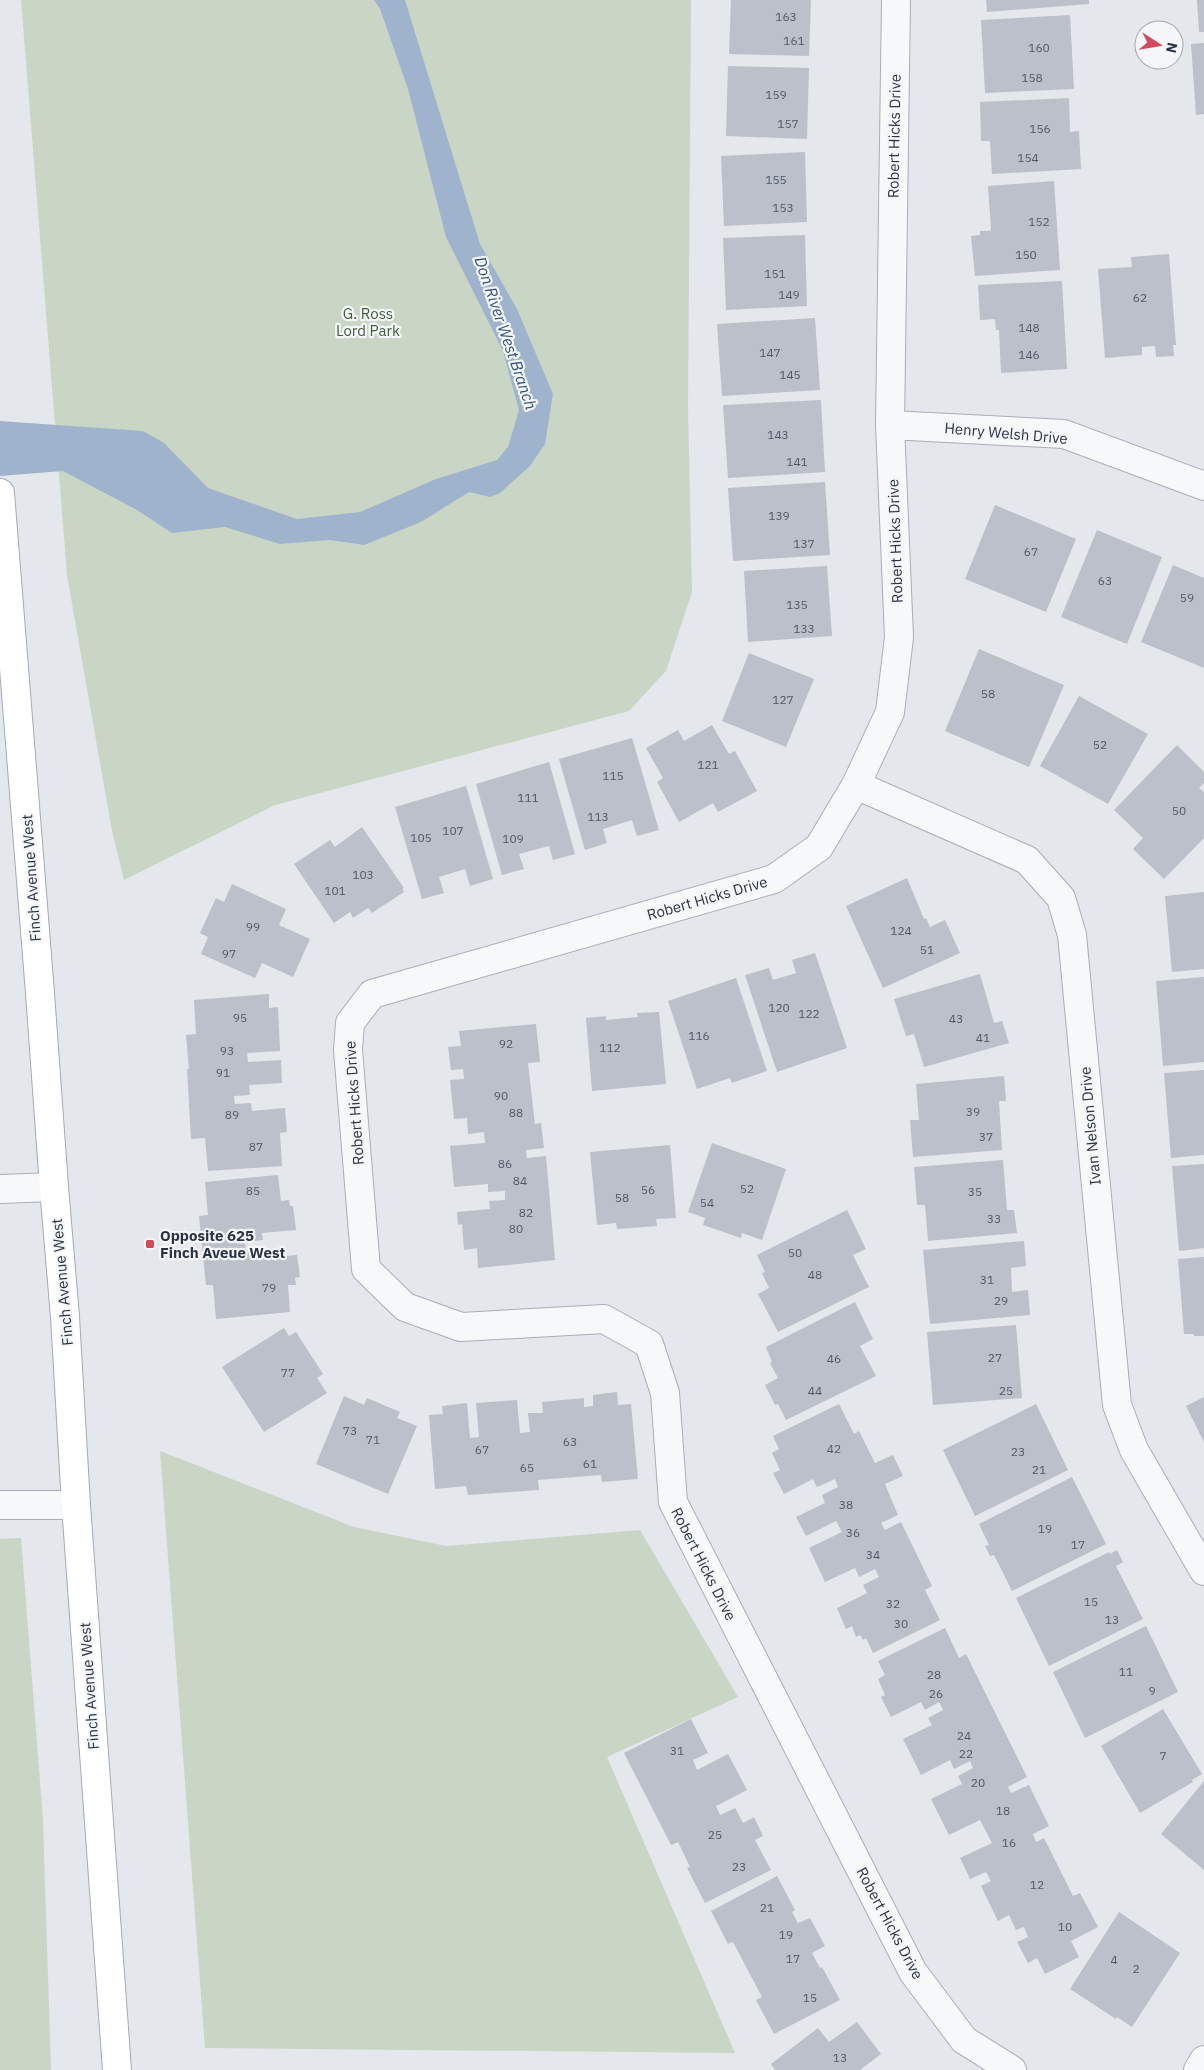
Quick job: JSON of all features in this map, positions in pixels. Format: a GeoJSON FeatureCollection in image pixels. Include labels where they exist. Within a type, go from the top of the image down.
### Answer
{"type":"FeatureCollection","features":[{"type":"Feature","properties":{"kind":"main road","name":"Finch Avenue West"},"geometry":{"type":"LineString","coordinates":[[0,494],[10,601],[54,1188],[66,1317],[76,1505],[117,2070]]}},
{"type":"Feature","properties":{"kind":"street","name":"Robert Hicks Drive"},"geometry":{"type":"LineString","coordinates":[[896,0],[890,425],[899,636],[890,712],[856,785],[820,847],[774,879],[372,994],[350,1023],[348,1050],[366,1269],[404,1307],[461,1327],[604,1319],[649,1344],[665,1393],[673,1502],[913,1972],[964,2040],[1012,2070]]}},
{"type":"Feature","properties":{"kind":"street","name":"Henry Welsh Drive"},"geometry":{"type":"LineString","coordinates":[[890,425],[1064,434],[1204,486]]}},
{"type":"Feature","properties":{"kind":"street","name":"Ivan Nelson Drive"},"geometry":{"type":"LineString","coordinates":[[856,785],[1027,860],[1061,898],[1072,935],[1117,1405],[1134,1450],[1204,1571]]}},
{"type":"Feature","properties":{"kind":"street"},"geometry":{"type":"LineString","coordinates":[[0,1189],[54,1188]]}},
{"type":"Feature","properties":{"kind":"street"},"geometry":{"type":"LineString","coordinates":[[0,1505],[76,1505]]}},
{"type":"Feature","properties":{"kind":"street"},"geometry":{"type":"LineString","coordinates":[[1198,2070],[1204,2060]]}},
{"type":"Feature","properties":{"kind":"green space","name":"G. Ross Lord Park"},"geometry":{"type":"Polygon","coordinates":[[[21,0],[691,0],[688,407],[692,592],[666,671],[629,711],[275,805],[124,880],[112,831],[67,575],[21,0]]]}},
{"type":"Feature","properties":{"kind":"green space"},"geometry":{"type":"Polygon","coordinates":[[[160,1451],[354,1527],[446,1546],[640,1530],[738,1697],[607,1757],[735,2053],[205,2048],[160,1451]]]}},
{"type":"Feature","properties":{"kind":"green space"},"geometry":{"type":"Polygon","coordinates":[[[21,1538],[43,1820],[51,2070],[0,2070],[0,1539],[21,1538]]]}},
{"type":"Feature","properties":{"kind":"water","name":"Don River West Branch"},"geometry":{"type":"Polygon","coordinates":[[[374,0],[405,0],[480,244],[517,309],[553,394],[545,444],[530,466],[500,493],[490,497],[469,492],[421,522],[364,545],[330,540],[280,544],[225,527],[172,533],[137,510],[63,471],[0,476],[0,421],[143,431],[164,443],[208,488],[297,519],[360,512],[436,479],[497,460],[508,447],[519,410],[503,351],[446,237],[408,89],[380,9],[374,0]]]}},
{"type":"Feature","properties":{"kind":"building"},"geometry":{"type":"Polygon","coordinates":[[[731,0],[811,0],[809,56],[729,54],[731,0]]]}},
{"type":"Feature","properties":{"kind":"building"},"geometry":{"type":"Polygon","coordinates":[[[986,0],[1089,0],[1089,4],[987,12],[986,0]]]}},
{"type":"Feature","properties":{"kind":"building"},"geometry":{"type":"Polygon","coordinates":[[[1197,0],[1204,0],[1204,32],[1199,32],[1197,0]]]}},
{"type":"Feature","properties":{"kind":"building"},"geometry":{"type":"Polygon","coordinates":[[[1070,15],[1074,89],[985,93],[981,20],[1070,15]]]}},
{"type":"Feature","properties":{"kind":"building"},"geometry":{"type":"Polygon","coordinates":[[[1204,43],[1204,114],[1196,115],[1191,44],[1204,43]]]}},
{"type":"Feature","properties":{"kind":"building"},"geometry":{"type":"Polygon","coordinates":[[[728,66],[809,68],[807,139],[726,136],[728,66]]]}},
{"type":"Feature","properties":{"kind":"building"},"geometry":{"type":"Polygon","coordinates":[[[1069,98],[1070,132],[1079,131],[1081,169],[992,174],[990,141],[981,141],[980,102],[1069,98]]]}},
{"type":"Feature","properties":{"kind":"building"},"geometry":{"type":"Polygon","coordinates":[[[805,152],[807,222],[724,226],[721,156],[805,152]]]}},
{"type":"Feature","properties":{"kind":"building"},"geometry":{"type":"Polygon","coordinates":[[[1054,181],[1060,270],[975,276],[971,236],[980,235],[980,231],[990,231],[991,229],[988,186],[1054,181]]]}},
{"type":"Feature","properties":{"kind":"building"},"geometry":{"type":"Polygon","coordinates":[[[805,235],[807,306],[726,310],[723,238],[805,235]]]}},
{"type":"Feature","properties":{"kind":"building"},"geometry":{"type":"Polygon","coordinates":[[[1169,254],[1176,345],[1173,345],[1174,356],[1156,357],[1155,346],[1142,347],[1142,355],[1105,358],[1098,269],[1132,267],[1131,257],[1169,254]]]}},
{"type":"Feature","properties":{"kind":"building"},"geometry":{"type":"Polygon","coordinates":[[[1062,281],[1067,369],[1001,373],[999,330],[996,330],[995,319],[980,320],[978,285],[1062,281]]]}},
{"type":"Feature","properties":{"kind":"building"},"geometry":{"type":"Polygon","coordinates":[[[815,318],[820,390],[722,396],[717,324],[815,318]]]}},
{"type":"Feature","properties":{"kind":"building"},"geometry":{"type":"Polygon","coordinates":[[[821,400],[825,472],[728,478],[723,405],[821,400]]]}},
{"type":"Feature","properties":{"kind":"building"},"geometry":{"type":"Polygon","coordinates":[[[825,482],[830,555],[733,561],[728,488],[825,482]]]}},
{"type":"Feature","properties":{"kind":"building"},"geometry":{"type":"Polygon","coordinates":[[[995,505],[1076,539],[1046,612],[965,579],[995,505]]]}},
{"type":"Feature","properties":{"kind":"building"},"geometry":{"type":"Polygon","coordinates":[[[1097,530],[1162,557],[1127,644],[1061,617],[1097,530]]]}},
{"type":"Feature","properties":{"kind":"building"},"geometry":{"type":"Polygon","coordinates":[[[1173,565],[1204,578],[1204,668],[1141,642],[1173,565]]]}},
{"type":"Feature","properties":{"kind":"building"},"geometry":{"type":"Polygon","coordinates":[[[827,566],[832,636],[748,642],[744,571],[827,566]]]}},
{"type":"Feature","properties":{"kind":"building"},"geometry":{"type":"Polygon","coordinates":[[[979,649],[1064,685],[1029,767],[945,731],[979,649]]]}},
{"type":"Feature","properties":{"kind":"building"},"geometry":{"type":"Polygon","coordinates":[[[749,653],[814,679],[786,747],[722,721],[749,653]]]}},
{"type":"Feature","properties":{"kind":"building"},"geometry":{"type":"Polygon","coordinates":[[[1079,696],[1148,734],[1108,804],[1040,766],[1079,696]]]}},
{"type":"Feature","properties":{"kind":"building"},"geometry":{"type":"Polygon","coordinates":[[[712,725],[729,754],[735,751],[757,791],[718,812],[713,803],[679,822],[657,782],[663,778],[646,748],[678,730],[684,741],[712,725]]]}},
{"type":"Feature","properties":{"kind":"building"},"geometry":{"type":"Polygon","coordinates":[[[632,738],[659,830],[637,836],[632,820],[603,829],[607,843],[585,850],[559,759],[632,738]]]}},
{"type":"Feature","properties":{"kind":"building"},"geometry":{"type":"Polygon","coordinates":[[[1177,745],[1204,772],[1204,783],[1199,788],[1204,792],[1204,838],[1164,879],[1133,849],[1143,838],[1114,810],[1177,745]]]}},
{"type":"Feature","properties":{"kind":"building"},"geometry":{"type":"Polygon","coordinates":[[[549,762],[575,854],[553,860],[549,846],[519,854],[524,869],[502,875],[476,784],[549,762]]]}},
{"type":"Feature","properties":{"kind":"building"},"geometry":{"type":"Polygon","coordinates":[[[466,786],[493,879],[470,886],[465,869],[439,877],[444,893],[422,899],[395,807],[466,786]]]}},
{"type":"Feature","properties":{"kind":"building"},"geometry":{"type":"Polygon","coordinates":[[[362,827],[404,888],[402,889],[404,892],[372,913],[368,908],[353,918],[350,912],[334,923],[294,864],[330,840],[335,847],[362,827]]]}},
{"type":"Feature","properties":{"kind":"building"},"geometry":{"type":"Polygon","coordinates":[[[907,878],[924,919],[926,918],[930,927],[945,920],[960,953],[883,988],[846,906],[907,878]]]}},
{"type":"Feature","properties":{"kind":"building"},"geometry":{"type":"Polygon","coordinates":[[[232,884],[286,909],[279,925],[310,939],[293,977],[262,963],[255,978],[201,954],[208,937],[200,933],[216,898],[224,902],[232,884]]]}},
{"type":"Feature","properties":{"kind":"building"},"geometry":{"type":"Polygon","coordinates":[[[1204,892],[1204,969],[1172,972],[1165,896],[1204,892]]]}},
{"type":"Feature","properties":{"kind":"building"},"geometry":{"type":"Polygon","coordinates":[[[815,953],[847,1048],[777,1072],[745,975],[769,968],[773,980],[796,973],[792,960],[815,953]]]}},
{"type":"Feature","properties":{"kind":"building"},"geometry":{"type":"Polygon","coordinates":[[[980,974],[994,1023],[1002,1021],[1009,1043],[924,1067],[914,1034],[906,1036],[894,999],[980,974]]]}},
{"type":"Feature","properties":{"kind":"building"},"geometry":{"type":"Polygon","coordinates":[[[1204,977],[1204,1062],[1163,1066],[1156,981],[1204,977]]]}},
{"type":"Feature","properties":{"kind":"building"},"geometry":{"type":"Polygon","coordinates":[[[736,978],[767,1071],[732,1083],[730,1078],[697,1089],[668,1001],[736,978]]]}},
{"type":"Feature","properties":{"kind":"building"},"geometry":{"type":"Polygon","coordinates":[[[269,994],[269,1008],[278,1007],[280,1051],[247,1053],[248,1062],[281,1060],[282,1083],[249,1085],[250,1095],[234,1096],[235,1104],[251,1103],[252,1111],[285,1108],[287,1132],[280,1133],[282,1166],[208,1171],[205,1138],[191,1139],[186,1035],[196,1034],[194,1000],[269,994]]]}},
{"type":"Feature","properties":{"kind":"building"},"geometry":{"type":"Polygon","coordinates":[[[659,1012],[666,1084],[592,1091],[586,1018],[606,1016],[606,1020],[638,1017],[637,1013],[659,1012]]]}},
{"type":"Feature","properties":{"kind":"building"},"geometry":{"type":"Polygon","coordinates":[[[536,1024],[540,1062],[528,1063],[535,1124],[541,1123],[544,1148],[526,1150],[527,1158],[546,1156],[555,1260],[478,1268],[477,1248],[464,1250],[462,1224],[458,1225],[457,1212],[490,1209],[489,1201],[505,1200],[505,1191],[488,1192],[488,1184],[454,1187],[450,1146],[485,1143],[484,1132],[468,1134],[467,1118],[454,1119],[450,1080],[464,1079],[463,1069],[451,1070],[448,1047],[461,1046],[459,1031],[536,1024]]]}},
{"type":"Feature","properties":{"kind":"building"},"geometry":{"type":"Polygon","coordinates":[[[1204,1070],[1204,1155],[1171,1158],[1164,1073],[1204,1070]]]}},
{"type":"Feature","properties":{"kind":"building"},"geometry":{"type":"Polygon","coordinates":[[[1004,1076],[1006,1101],[999,1101],[1002,1150],[913,1157],[910,1120],[919,1120],[916,1084],[1004,1076]]]}},
{"type":"Feature","properties":{"kind":"building"},"geometry":{"type":"Polygon","coordinates":[[[712,1143],[786,1169],[762,1240],[742,1233],[741,1238],[703,1225],[705,1218],[688,1212],[712,1143]]]}},
{"type":"Feature","properties":{"kind":"building"},"geometry":{"type":"Polygon","coordinates":[[[670,1145],[676,1218],[656,1219],[657,1226],[617,1229],[616,1223],[597,1225],[590,1152],[670,1145]]]}},
{"type":"Feature","properties":{"kind":"building"},"geometry":{"type":"Polygon","coordinates":[[[1003,1160],[1007,1210],[1014,1210],[1017,1233],[928,1241],[925,1205],[917,1205],[914,1167],[1003,1160]]]}},
{"type":"Feature","properties":{"kind":"building"},"geometry":{"type":"Polygon","coordinates":[[[1204,1164],[1204,1248],[1179,1251],[1172,1166],[1204,1164]]]}},
{"type":"Feature","properties":{"kind":"building"},"geometry":{"type":"Polygon","coordinates":[[[278,1175],[281,1201],[289,1200],[290,1206],[293,1206],[296,1230],[262,1233],[263,1240],[245,1242],[246,1252],[264,1250],[264,1258],[297,1255],[300,1277],[295,1278],[296,1285],[288,1285],[290,1312],[216,1319],[213,1285],[206,1285],[199,1216],[208,1215],[205,1182],[278,1175]]]}},
{"type":"Feature","properties":{"kind":"building"},"geometry":{"type":"Polygon","coordinates":[[[847,1210],[866,1249],[853,1255],[869,1287],[778,1332],[758,1294],[769,1288],[762,1273],[765,1272],[757,1255],[847,1210]]]}},
{"type":"Feature","properties":{"kind":"building"},"geometry":{"type":"Polygon","coordinates":[[[1024,1241],[1026,1266],[1011,1268],[1012,1292],[1028,1290],[1030,1315],[930,1324],[923,1250],[1024,1241]]]}},
{"type":"Feature","properties":{"kind":"building"},"geometry":{"type":"Polygon","coordinates":[[[1204,1257],[1204,1336],[1194,1336],[1194,1334],[1184,1334],[1178,1259],[1204,1257]]]}},
{"type":"Feature","properties":{"kind":"building"},"geometry":{"type":"Polygon","coordinates":[[[855,1302],[873,1339],[860,1346],[876,1376],[786,1420],[778,1404],[775,1405],[765,1385],[778,1378],[770,1363],[772,1362],[766,1347],[855,1302]]]}},
{"type":"Feature","properties":{"kind":"building"},"geometry":{"type":"Polygon","coordinates":[[[1016,1325],[1022,1398],[933,1405],[927,1332],[1016,1325]]]}},
{"type":"Feature","properties":{"kind":"building"},"geometry":{"type":"Polygon","coordinates":[[[284,1328],[289,1336],[296,1332],[323,1374],[317,1378],[327,1393],[264,1432],[222,1367],[284,1328]]]}},
{"type":"Feature","properties":{"kind":"building"},"geometry":{"type":"Polygon","coordinates":[[[617,1392],[618,1405],[631,1404],[638,1479],[602,1482],[601,1475],[538,1480],[539,1490],[468,1495],[466,1486],[435,1489],[429,1415],[443,1414],[442,1406],[467,1403],[470,1438],[479,1437],[476,1403],[517,1400],[520,1433],[530,1432],[528,1413],[543,1413],[542,1402],[584,1398],[584,1407],[593,1406],[593,1395],[617,1392]]]}},
{"type":"Feature","properties":{"kind":"building"},"geometry":{"type":"Polygon","coordinates":[[[344,1396],[364,1405],[367,1398],[400,1412],[397,1418],[417,1426],[388,1494],[316,1464],[344,1396]]]}},
{"type":"Feature","properties":{"kind":"building"},"geometry":{"type":"Polygon","coordinates":[[[1204,1397],[1204,1442],[1186,1406],[1204,1397]]]}},
{"type":"Feature","properties":{"kind":"building"},"geometry":{"type":"Polygon","coordinates":[[[839,1404],[854,1434],[859,1431],[875,1463],[893,1455],[903,1476],[885,1484],[898,1515],[881,1523],[885,1530],[901,1522],[932,1586],[925,1590],[940,1620],[873,1653],[866,1638],[863,1640],[860,1635],[856,1637],[852,1626],[846,1629],[837,1608],[867,1593],[863,1585],[879,1577],[875,1569],[859,1577],[855,1568],[825,1582],[809,1548],[842,1532],[836,1521],[806,1536],[796,1517],[825,1503],[822,1495],[838,1487],[835,1479],[817,1487],[813,1479],[784,1494],[773,1473],[780,1470],[772,1453],[779,1449],[773,1436],[839,1404]]]}},
{"type":"Feature","properties":{"kind":"building"},"geometry":{"type":"Polygon","coordinates":[[[1036,1404],[1068,1470],[975,1516],[943,1450],[1036,1404]]]}},
{"type":"Feature","properties":{"kind":"building"},"geometry":{"type":"Polygon","coordinates":[[[1072,1477],[1106,1544],[1012,1591],[994,1555],[990,1556],[985,1546],[989,1545],[979,1524],[1072,1477]]]}},
{"type":"Feature","properties":{"kind":"building"},"geometry":{"type":"Polygon","coordinates":[[[1117,1550],[1123,1562],[1116,1566],[1143,1619],[1049,1666],[1016,1598],[1109,1552],[1110,1554],[1117,1550]]]}},
{"type":"Feature","properties":{"kind":"building"},"geometry":{"type":"Polygon","coordinates":[[[1146,1626],[1178,1692],[1085,1738],[1053,1672],[1146,1626]]]}},
{"type":"Feature","properties":{"kind":"building"},"geometry":{"type":"Polygon","coordinates":[[[945,1628],[959,1658],[966,1654],[1027,1777],[1008,1787],[1011,1793],[1029,1785],[1049,1826],[1033,1834],[1036,1842],[1044,1838],[1073,1896],[1080,1893],[1098,1927],[1071,1941],[1079,1957],[1045,1974],[1037,1958],[1028,1963],[1017,1942],[1028,1937],[1024,1927],[1016,1930],[1009,1915],[998,1921],[981,1886],[991,1881],[986,1872],[970,1879],[960,1858],[992,1843],[980,1820],[949,1835],[931,1799],[962,1784],[958,1776],[973,1768],[970,1761],[954,1769],[950,1760],[921,1775],[903,1739],[932,1725],[928,1718],[943,1710],[939,1702],[925,1710],[921,1702],[891,1717],[881,1697],[885,1695],[878,1679],[885,1675],[878,1661],[945,1628]]]}},
{"type":"Feature","properties":{"kind":"building"},"geometry":{"type":"Polygon","coordinates":[[[1163,1709],[1202,1774],[1192,1780],[1193,1782],[1140,1813],[1101,1746],[1163,1709]]]}},
{"type":"Feature","properties":{"kind":"building"},"geometry":{"type":"Polygon","coordinates":[[[691,1719],[708,1753],[693,1760],[697,1770],[728,1754],[747,1790],[716,1806],[720,1815],[735,1808],[743,1823],[754,1817],[763,1836],[755,1840],[771,1870],[705,1903],[687,1868],[690,1867],[678,1842],[671,1845],[624,1753],[691,1719]]]}},
{"type":"Feature","properties":{"kind":"building"},"geometry":{"type":"Polygon","coordinates":[[[1204,1781],[1204,1870],[1161,1834],[1204,1781]]]}},
{"type":"Feature","properties":{"kind":"building"},"geometry":{"type":"Polygon","coordinates":[[[777,1876],[795,1910],[792,1912],[798,1923],[810,1918],[825,1946],[812,1953],[840,2000],[774,2034],[756,2000],[762,1997],[733,1942],[728,1944],[711,1911],[777,1876]]]}},
{"type":"Feature","properties":{"kind":"building"},"geometry":{"type":"Polygon","coordinates":[[[1119,1912],[1180,1953],[1132,2027],[1117,2017],[1116,2019],[1070,1989],[1119,1912]]]}},
{"type":"Feature","properties":{"kind":"building"},"geometry":{"type":"Polygon","coordinates":[[[857,2022],[881,2054],[860,2070],[775,2070],[771,2064],[818,2028],[829,2042],[857,2022]]]}},
{"type":"Feature","properties":{"kind":"place","name":"Opposite 625 Finch Aveue West"},"geometry":{"type":"Point","coordinates":[150,1244]}}]}
